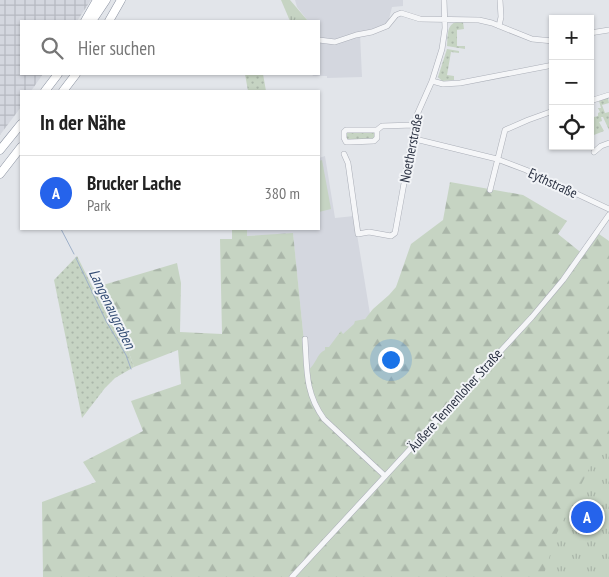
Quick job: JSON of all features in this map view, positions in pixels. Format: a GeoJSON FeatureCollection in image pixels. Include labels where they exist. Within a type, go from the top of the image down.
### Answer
{"type":"FeatureCollection","features":[{"type":"Feature","properties":{"kind":"highway"},"geometry":{"type":"LineString","coordinates":[[86,20],[97,0]]}},
{"type":"Feature","properties":{"kind":"highway"},"geometry":{"type":"LineString","coordinates":[[93,20],[106,0]]}},
{"type":"Feature","properties":{"kind":"highway"},"geometry":{"type":"LineString","coordinates":[[110,19],[121,0]]}},
{"type":"Feature","properties":{"kind":"highway"},"geometry":{"type":"LineString","coordinates":[[110,19],[126,0]]}},
{"type":"Feature","properties":{"kind":"highway"},"geometry":{"type":"LineString","coordinates":[[41,90],[51,75]]}},
{"type":"Feature","properties":{"kind":"highway"},"geometry":{"type":"LineString","coordinates":[[46,90],[57,75]]}},
{"type":"Feature","properties":{"kind":"highway"},"geometry":{"type":"LineString","coordinates":[[64,90],[75,75]]}},
{"type":"Feature","properties":{"kind":"highway"},"geometry":{"type":"LineString","coordinates":[[0,150],[20,125]]}},
{"type":"Feature","properties":{"kind":"highway"},"geometry":{"type":"LineString","coordinates":[[0,174],[20,147]]}},
{"type":"Feature","properties":{"kind":"street","name":"Noetherstraße"},"geometry":{"type":"LineString","coordinates":[[344,154],[348,163],[358,234],[369,232],[391,236],[395,233],[414,125],[419,108],[432,81],[442,49],[445,19],[444,0]]}},
{"type":"Feature","properties":{"kind":"street"},"geometry":{"type":"LineString","coordinates":[[499,26],[501,17],[500,0]]}},
{"type":"Feature","properties":{"kind":"street"},"geometry":{"type":"LineString","coordinates":[[320,40],[335,42],[372,32],[387,26],[399,13],[418,18],[474,19],[499,26],[532,39],[549,41]]}},
{"type":"Feature","properties":{"kind":"street"},"geometry":{"type":"LineString","coordinates":[[594,32],[609,30]]}},
{"type":"Feature","properties":{"kind":"street"},"geometry":{"type":"LineString","coordinates":[[432,81],[443,84],[460,82],[549,66]]}},
{"type":"Feature","properties":{"kind":"street"},"geometry":{"type":"LineString","coordinates":[[594,100],[609,95]]}},
{"type":"Feature","properties":{"kind":"street"},"geometry":{"type":"LineString","coordinates":[[490,190],[505,130],[549,112]]}},
{"type":"Feature","properties":{"kind":"street"},"geometry":{"type":"LineString","coordinates":[[377,130],[377,138],[374,141],[346,142],[344,138],[346,130],[377,130],[382,126],[414,125]]}},
{"type":"Feature","properties":{"kind":"street","name":"Eythstraße"},"geometry":{"type":"LineString","coordinates":[[411,138],[497,159],[526,170],[609,209]]}},
{"type":"Feature","properties":{"kind":"street"},"geometry":{"type":"LineString","coordinates":[[594,152],[601,146],[609,143]]}},
{"type":"Feature","properties":{"kind":"street","name":"Äußere Tennenloher Straße"},"geometry":{"type":"LineString","coordinates":[[292,577],[532,317],[563,280],[609,215]]}},
{"type":"Feature","properties":{"kind":"street"},"geometry":{"type":"LineString","coordinates":[[305,339],[308,387],[319,412],[324,419],[385,476]]}},
{"type":"Feature","properties":{"kind":"shaded area"},"geometry":{"type":"Polygon","coordinates":[[[0,0],[91,0],[78,20],[20,20],[20,75],[42,75],[32,90],[20,90],[20,108],[0,135],[0,0]]]}},
{"type":"Feature","properties":{"kind":"shaded area"},"geometry":{"type":"Polygon","coordinates":[[[295,0],[403,0],[403,6],[392,7],[388,23],[360,34],[362,77],[327,78],[327,76],[313,76],[320,75],[320,20],[307,20],[297,7],[295,0]]]}},
{"type":"Feature","properties":{"kind":"shaded area"},"geometry":{"type":"Polygon","coordinates":[[[325,156],[335,218],[354,216],[370,314],[309,372],[307,371],[293,234],[247,236],[247,230],[320,230],[320,158],[325,156]]]}},
{"type":"Feature","properties":{"kind":"green space"},"geometry":{"type":"Polygon","coordinates":[[[281,0],[290,0],[307,20],[290,20],[281,0]]]}},
{"type":"Feature","properties":{"kind":"green space"},"geometry":{"type":"Polygon","coordinates":[[[463,22],[464,29],[457,30],[457,46],[465,46],[465,49],[447,46],[449,28],[453,23],[463,22]]]}},
{"type":"Feature","properties":{"kind":"green space"},"geometry":{"type":"Polygon","coordinates":[[[447,49],[459,51],[459,53],[451,52],[447,75],[454,76],[454,80],[442,81],[438,77],[447,49]]]}},
{"type":"Feature","properties":{"kind":"green space"},"geometry":{"type":"Polygon","coordinates":[[[245,75],[263,75],[266,90],[248,90],[245,75]]]}},
{"type":"Feature","properties":{"kind":"green space"},"geometry":{"type":"Polygon","coordinates":[[[608,98],[609,103],[602,105],[605,113],[609,112],[609,130],[603,117],[601,117],[602,121],[599,122],[604,131],[594,135],[594,117],[598,116],[600,112],[598,108],[601,108],[599,101],[608,98]]]}},
{"type":"Feature","properties":{"kind":"green space"},"geometry":{"type":"Polygon","coordinates":[[[374,131],[375,139],[347,140],[345,134],[347,132],[374,131]]]}},
{"type":"Feature","properties":{"kind":"green space"},"geometry":{"type":"Polygon","coordinates":[[[322,160],[331,209],[320,212],[320,161],[322,160]]]}},
{"type":"Feature","properties":{"kind":"green space"},"geometry":{"type":"Polygon","coordinates":[[[450,182],[523,195],[567,221],[558,234],[584,255],[599,234],[609,241],[609,577],[43,577],[42,502],[96,482],[83,462],[143,431],[131,401],[181,384],[178,350],[134,367],[128,350],[93,288],[177,263],[181,283],[180,332],[222,334],[220,239],[232,239],[232,230],[247,230],[247,236],[293,233],[307,371],[325,350],[325,347],[329,347],[341,331],[343,334],[355,321],[365,319],[389,295],[396,287],[411,244],[443,220],[450,182]]]}},
{"type":"Feature","properties":{"kind":"green space"},"geometry":{"type":"Polygon","coordinates":[[[77,256],[128,350],[134,367],[115,378],[82,418],[54,280],[77,256]]]}},
{"type":"Feature","properties":{"kind":"green space"},"geometry":{"type":"Polygon","coordinates":[[[609,434],[609,577],[543,577],[557,533],[593,461],[609,434]]]}},
{"type":"Feature","properties":{"kind":"waterway","name":"Langenaugraben"},"geometry":{"type":"LineString","coordinates":[[62,230],[74,254]]}},
{"type":"Feature","properties":{"kind":"waterway","name":"Langenaugraben"},"geometry":{"type":"LineString","coordinates":[[76,258],[106,321],[126,355],[131,369]]}},
{"type":"Feature","properties":{"kind":"place","name":"Brucker Lache"},"geometry":{"type":"Point","coordinates":[587,517]}}]}
